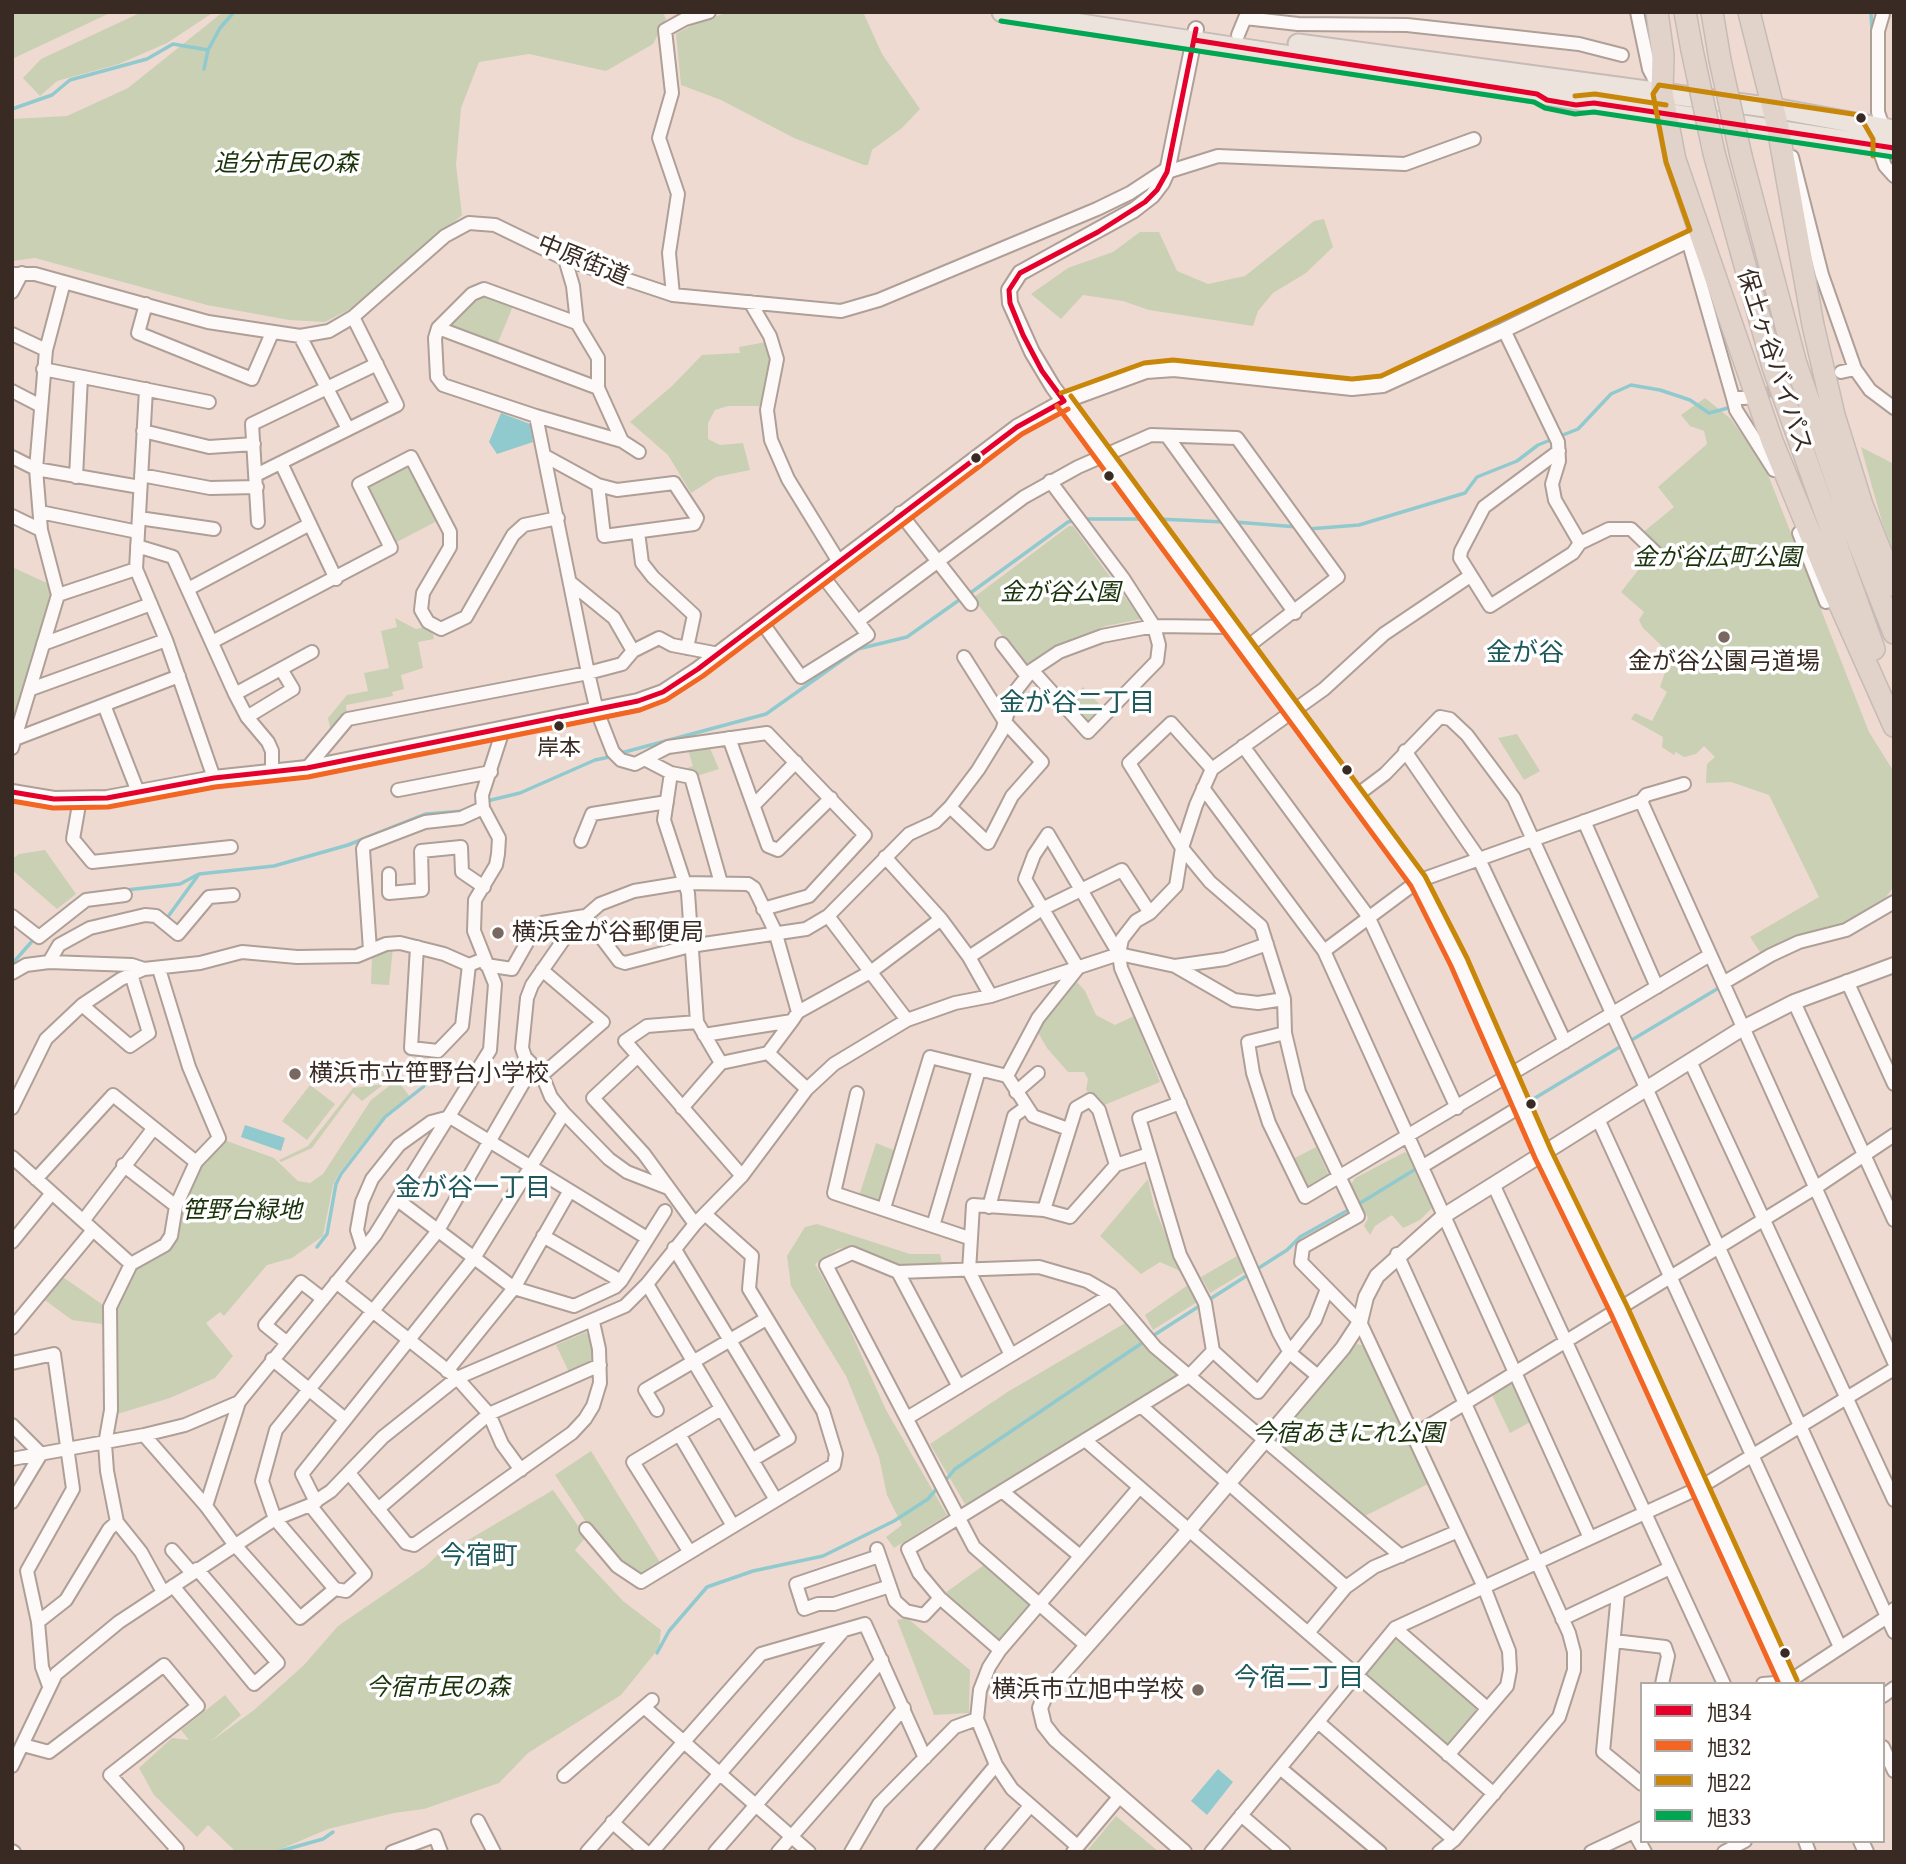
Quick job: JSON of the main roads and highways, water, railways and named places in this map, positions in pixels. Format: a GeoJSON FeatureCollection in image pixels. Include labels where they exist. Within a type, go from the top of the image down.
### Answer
{"type":"FeatureCollection","features":[{"type":"Feature","properties":{"kind":"highway"},"geometry":{"type":"LineString","coordinates":[[1657,12],[1663,55],[1664,104],[1694,237],[1772,441],[1894,726]]}},
{"type":"Feature","properties":{"kind":"highway","name":"保土ヶ谷バイパス"},"geometry":{"type":"LineString","coordinates":[[1685,12],[1714,153],[1773,367],[1844,572],[1894,700]]}},
{"type":"Feature","properties":{"kind":"highway","name":"保土ヶ谷バイパス"},"geometry":{"type":"LineString","coordinates":[[1712,12],[1741,156],[1796,364],[1852,526],[1894,633]]}},
{"type":"Feature","properties":{"kind":"highway"},"geometry":{"type":"LineString","coordinates":[[1749,12],[1776,118],[1811,312],[1834,415],[1862,505],[1894,586]]}},
{"type":"Feature","properties":{"kind":"main road"},"geometry":{"type":"LineString","coordinates":[[1002,12],[1195,35],[1776,118],[1887,137]]}},
{"type":"Feature","properties":{"kind":"main road"},"geometry":{"type":"LineString","coordinates":[[1079,12],[1195,35],[1238,35],[1664,104]]}},
{"type":"Feature","properties":{"kind":"water"},"geometry":{"type":"Polygon","coordinates":[[[501,413],[530,424],[533,442],[497,454],[489,442],[501,413]]]}},
{"type":"Feature","properties":{"kind":"water"},"geometry":{"type":"Polygon","coordinates":[[[245,1125],[285,1138],[281,1151],[241,1137],[245,1125]]]}},
{"type":"Feature","properties":{"kind":"water"},"geometry":{"type":"Polygon","coordinates":[[[1218,1769],[1233,1782],[1207,1815],[1191,1801],[1218,1769]]]}},
{"type":"Feature","properties":{"kind":"waterway"},"geometry":{"type":"LineString","coordinates":[[12,109],[52,95],[70,80],[147,59],[173,44],[208,50],[220,28],[234,12]]}},
{"type":"Feature","properties":{"kind":"waterway"},"geometry":{"type":"LineString","coordinates":[[1871,12],[1872,31]]}},
{"type":"Feature","properties":{"kind":"waterway"},"geometry":{"type":"LineString","coordinates":[[204,69],[208,50]]}},
{"type":"Feature","properties":{"kind":"waterway"},"geometry":{"type":"LineString","coordinates":[[1872,74],[1873,114]]}},
{"type":"Feature","properties":{"kind":"waterway"},"geometry":{"type":"LineString","coordinates":[[1308,529],[1359,525],[1465,493],[1477,477],[1517,461],[1538,445],[1578,429],[1611,394],[1631,385],[1660,390],[1690,400],[1709,413],[1732,407]]}},
{"type":"Feature","properties":{"kind":"waterway"},"geometry":{"type":"LineString","coordinates":[[1085,519],[1143,519]]}},
{"type":"Feature","properties":{"kind":"waterway"},"geometry":{"type":"LineString","coordinates":[[1158,519],[1224,522]]}},
{"type":"Feature","properties":{"kind":"waterway"},"geometry":{"type":"LineString","coordinates":[[969,594],[1068,522],[1077,520]]}},
{"type":"Feature","properties":{"kind":"waterway"},"geometry":{"type":"LineString","coordinates":[[1235,522],[1297,527]]}},
{"type":"Feature","properties":{"kind":"waterway"},"geometry":{"type":"LineString","coordinates":[[621,753],[766,714],[858,649],[907,637],[962,598]]}},
{"type":"Feature","properties":{"kind":"waterway"},"geometry":{"type":"LineString","coordinates":[[487,801],[520,793],[595,760],[614,756]]}},
{"type":"Feature","properties":{"kind":"waterway"},"geometry":{"type":"LineString","coordinates":[[167,918],[199,874],[274,866],[348,845],[426,814],[464,811]]}},
{"type":"Feature","properties":{"kind":"waterway"},"geometry":{"type":"LineString","coordinates":[[126,890],[180,884],[197,875]]}},
{"type":"Feature","properties":{"kind":"waterway"},"geometry":{"type":"LineString","coordinates":[[59,914],[72,903]]}},
{"type":"Feature","properties":{"kind":"waterway"},"geometry":{"type":"LineString","coordinates":[[12,964],[34,939]]}},
{"type":"Feature","properties":{"kind":"waterway"},"geometry":{"type":"LineString","coordinates":[[1630,1041],[1722,986]]}},
{"type":"Feature","properties":{"kind":"waterway"},"geometry":{"type":"LineString","coordinates":[[1525,1104],[1623,1045]]}},
{"type":"Feature","properties":{"kind":"waterway"},"geometry":{"type":"LineString","coordinates":[[317,1247],[327,1234],[336,1184],[341,1174],[385,1117],[423,1087],[437,1066]]}},
{"type":"Feature","properties":{"kind":"waterway"},"geometry":{"type":"LineString","coordinates":[[1357,1205],[1419,1167]]}},
{"type":"Feature","properties":{"kind":"waterway"},"geometry":{"type":"LineString","coordinates":[[1207,1301],[1287,1250],[1300,1237],[1350,1209]]}},
{"type":"Feature","properties":{"kind":"waterway"},"geometry":{"type":"LineString","coordinates":[[1151,1337],[1201,1305]]}},
{"type":"Feature","properties":{"kind":"waterway"},"geometry":{"type":"LineString","coordinates":[[945,1481],[955,1469],[1145,1341]]}},
{"type":"Feature","properties":{"kind":"waterway"},"geometry":{"type":"LineString","coordinates":[[657,1653],[669,1631],[707,1587],[753,1571],[823,1556],[894,1521],[928,1499],[939,1486]]}},
{"type":"Feature","properties":{"kind":"waterway"},"geometry":{"type":"LineString","coordinates":[[277,1852],[323,1839],[333,1832]]}},
{"type":"Feature","properties":{"kind":"tunnel"},"geometry":{"type":"LineString","coordinates":[[1750,397],[1831,375]]}},
{"type":"Feature","properties":{"kind":"place","name":"金が谷公園弓道場"},"geometry":{"type":"Point","coordinates":[1724,637]}},
{"type":"Feature","properties":{"kind":"place","name":"岸本"},"geometry":{"type":"Point","coordinates":[559,726]}},
{"type":"Feature","properties":{"kind":"place","name":"横浜金が谷郵便局"},"geometry":{"type":"Point","coordinates":[498,933]}},
{"type":"Feature","properties":{"kind":"place","name":"横浜市立笹野台小学校"},"geometry":{"type":"Point","coordinates":[295,1074]}},
{"type":"Feature","properties":{"kind":"place","name":"横浜市立旭中学校"},"geometry":{"type":"Point","coordinates":[1198,1690]}},
{"type":"Feature","properties":{"kind":"district","name":"金が谷"},"geometry":{"type":"Point","coordinates":[1525,654]}},
{"type":"Feature","properties":{"kind":"district","name":"金が谷二丁目"},"geometry":{"type":"Point","coordinates":[1077,704]}},
{"type":"Feature","properties":{"kind":"district","name":"金が谷一丁目"},"geometry":{"type":"Point","coordinates":[473,1189]}},
{"type":"Feature","properties":{"kind":"district","name":"今宿町"},"geometry":{"type":"Point","coordinates":[479,1557]}},
{"type":"Feature","properties":{"kind":"district","name":"今宿二丁目"},"geometry":{"type":"Point","coordinates":[1299,1679]}},
{"type":"Feature","properties":{"kind":"park label","name":"追分市民の森"},"geometry":{"type":"Point","coordinates":[286,164]}},
{"type":"Feature","properties":{"kind":"park label","name":"金が谷広町公園"},"geometry":{"type":"Point","coordinates":[1717,558]}},
{"type":"Feature","properties":{"kind":"park label","name":"金が谷公園"},"geometry":{"type":"Point","coordinates":[1060,593]}},
{"type":"Feature","properties":{"kind":"park label","name":"笹野台緑地"},"geometry":{"type":"Point","coordinates":[242,1211]}},
{"type":"Feature","properties":{"kind":"park label","name":"今宿あきにれ公園"},"geometry":{"type":"Point","coordinates":[1348,1434]}},
{"type":"Feature","properties":{"kind":"park label","name":"今宿市民の森"},"geometry":{"type":"Point","coordinates":[438,1688]}}]}
